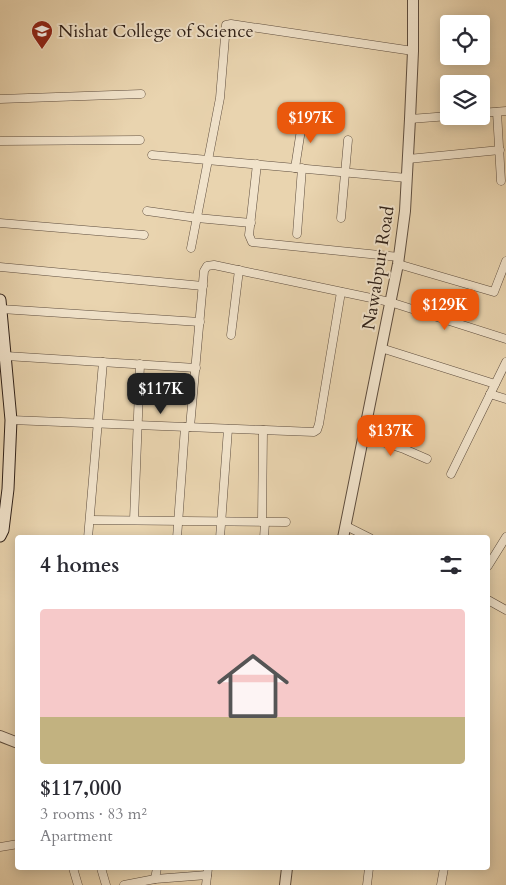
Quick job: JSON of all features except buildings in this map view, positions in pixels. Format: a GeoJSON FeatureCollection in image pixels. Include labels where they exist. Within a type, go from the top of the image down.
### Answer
{"type":"FeatureCollection","features":[{"type":"Feature","properties":{"kind":"main road"},"geometry":{"type":"LineString","coordinates":[[0,305],[11,420],[8,489],[0,536]]}},
{"type":"Feature","properties":{"kind":"street","name":"Nawabpur Road"},"geometry":{"type":"LineString","coordinates":[[344,535],[398,260],[405,211],[413,51],[413,0]]}},
{"type":"Feature","properties":{"kind":"street"},"geometry":{"type":"LineString","coordinates":[[191,248],[220,98],[225,28],[228,24],[413,51]]}},
{"type":"Feature","properties":{"kind":"street"},"geometry":{"type":"LineString","coordinates":[[0,98],[141,94]]}},
{"type":"Feature","properties":{"kind":"street"},"geometry":{"type":"LineString","coordinates":[[490,112],[506,111]]}},
{"type":"Feature","properties":{"kind":"street"},"geometry":{"type":"LineString","coordinates":[[497,112],[501,181]]}},
{"type":"Feature","properties":{"kind":"street"},"geometry":{"type":"LineString","coordinates":[[297,234],[299,168],[304,117]]}},
{"type":"Feature","properties":{"kind":"street"},"geometry":{"type":"LineString","coordinates":[[410,119],[440,117]]}},
{"type":"Feature","properties":{"kind":"street"},"geometry":{"type":"LineString","coordinates":[[0,141],[140,140]]}},
{"type":"Feature","properties":{"kind":"street"},"geometry":{"type":"LineString","coordinates":[[341,218],[348,140]]}},
{"type":"Feature","properties":{"kind":"street"},"geometry":{"type":"LineString","coordinates":[[408,159],[500,150]]}},
{"type":"Feature","properties":{"kind":"street"},"geometry":{"type":"LineString","coordinates":[[152,155],[407,178]]}},
{"type":"Feature","properties":{"kind":"street"},"geometry":{"type":"LineString","coordinates":[[257,164],[251,223],[250,239],[252,242],[398,260],[494,292],[506,261]]}},
{"type":"Feature","properties":{"kind":"street"},"geometry":{"type":"LineString","coordinates":[[147,211],[251,223]]}},
{"type":"Feature","properties":{"kind":"street"},"geometry":{"type":"LineString","coordinates":[[0,223],[144,235]]}},
{"type":"Feature","properties":{"kind":"street"},"geometry":{"type":"LineString","coordinates":[[177,535],[187,427],[196,368],[204,271],[207,266],[214,265],[390,302],[506,339]]}},
{"type":"Feature","properties":{"kind":"street"},"geometry":{"type":"LineString","coordinates":[[0,267],[203,286]]}},
{"type":"Feature","properties":{"kind":"street"},"geometry":{"type":"LineString","coordinates":[[231,335],[239,270]]}},
{"type":"Feature","properties":{"kind":"street"},"geometry":{"type":"LineString","coordinates":[[11,420],[314,432],[318,430],[341,292]]}},
{"type":"Feature","properties":{"kind":"street"},"geometry":{"type":"LineString","coordinates":[[0,305],[200,322]]}},
{"type":"Feature","properties":{"kind":"street"},"geometry":{"type":"LineString","coordinates":[[381,348],[495,384]]}},
{"type":"Feature","properties":{"kind":"street"},"geometry":{"type":"LineString","coordinates":[[6,356],[196,368]]}},
{"type":"Feature","properties":{"kind":"street"},"geometry":{"type":"LineString","coordinates":[[88,535],[103,362]]}},
{"type":"Feature","properties":{"kind":"street"},"geometry":{"type":"LineString","coordinates":[[451,474],[506,362]]}},
{"type":"Feature","properties":{"kind":"street"},"geometry":{"type":"LineString","coordinates":[[134,520],[140,364]]}},
{"type":"Feature","properties":{"kind":"street"},"geometry":{"type":"LineString","coordinates":[[490,394],[506,399]]}},
{"type":"Feature","properties":{"kind":"street"},"geometry":{"type":"LineString","coordinates":[[220,535],[228,429]]}},
{"type":"Feature","properties":{"kind":"street"},"geometry":{"type":"LineString","coordinates":[[263,430],[264,535]]}},
{"type":"Feature","properties":{"kind":"street"},"geometry":{"type":"LineString","coordinates":[[364,436],[404,449],[426,459]]}},
{"type":"Feature","properties":{"kind":"street"},"geometry":{"type":"LineString","coordinates":[[90,520],[286,522]]}},
{"type":"Feature","properties":{"kind":"street"},"geometry":{"type":"LineString","coordinates":[[346,526],[364,535]]}},
{"type":"Feature","properties":{"kind":"street"},"geometry":{"type":"LineString","coordinates":[[490,563],[506,537]]}},
{"type":"Feature","properties":{"kind":"street"},"geometry":{"type":"LineString","coordinates":[[490,601],[506,610]]}},
{"type":"Feature","properties":{"kind":"street"},"geometry":{"type":"LineString","coordinates":[[0,736],[15,742]]}},
{"type":"Feature","properties":{"kind":"street"},"geometry":{"type":"LineString","coordinates":[[0,847],[15,844]]}},
{"type":"Feature","properties":{"kind":"street"},"geometry":{"type":"LineString","coordinates":[[74,870],[78,885]]}},
{"type":"Feature","properties":{"kind":"street"},"geometry":{"type":"LineString","coordinates":[[102,870],[106,885]]}},
{"type":"Feature","properties":{"kind":"street"},"geometry":{"type":"LineString","coordinates":[[155,879],[157,870]]}},
{"type":"Feature","properties":{"kind":"street"},"geometry":{"type":"LineString","coordinates":[[285,885],[287,870]]}},
{"type":"Feature","properties":{"kind":"street"},"geometry":{"type":"LineString","coordinates":[[367,885],[369,870]]}},
{"type":"Feature","properties":{"kind":"street"},"geometry":{"type":"LineString","coordinates":[[441,885],[444,870]]}},
{"type":"Feature","properties":{"kind":"street"},"geometry":{"type":"LineString","coordinates":[[124,885],[208,871],[206,885]]}},
{"type":"Feature","properties":{"kind":"place","name":"Nishat College of Science"},"geometry":{"type":"Point","coordinates":[42,50]}}]}
